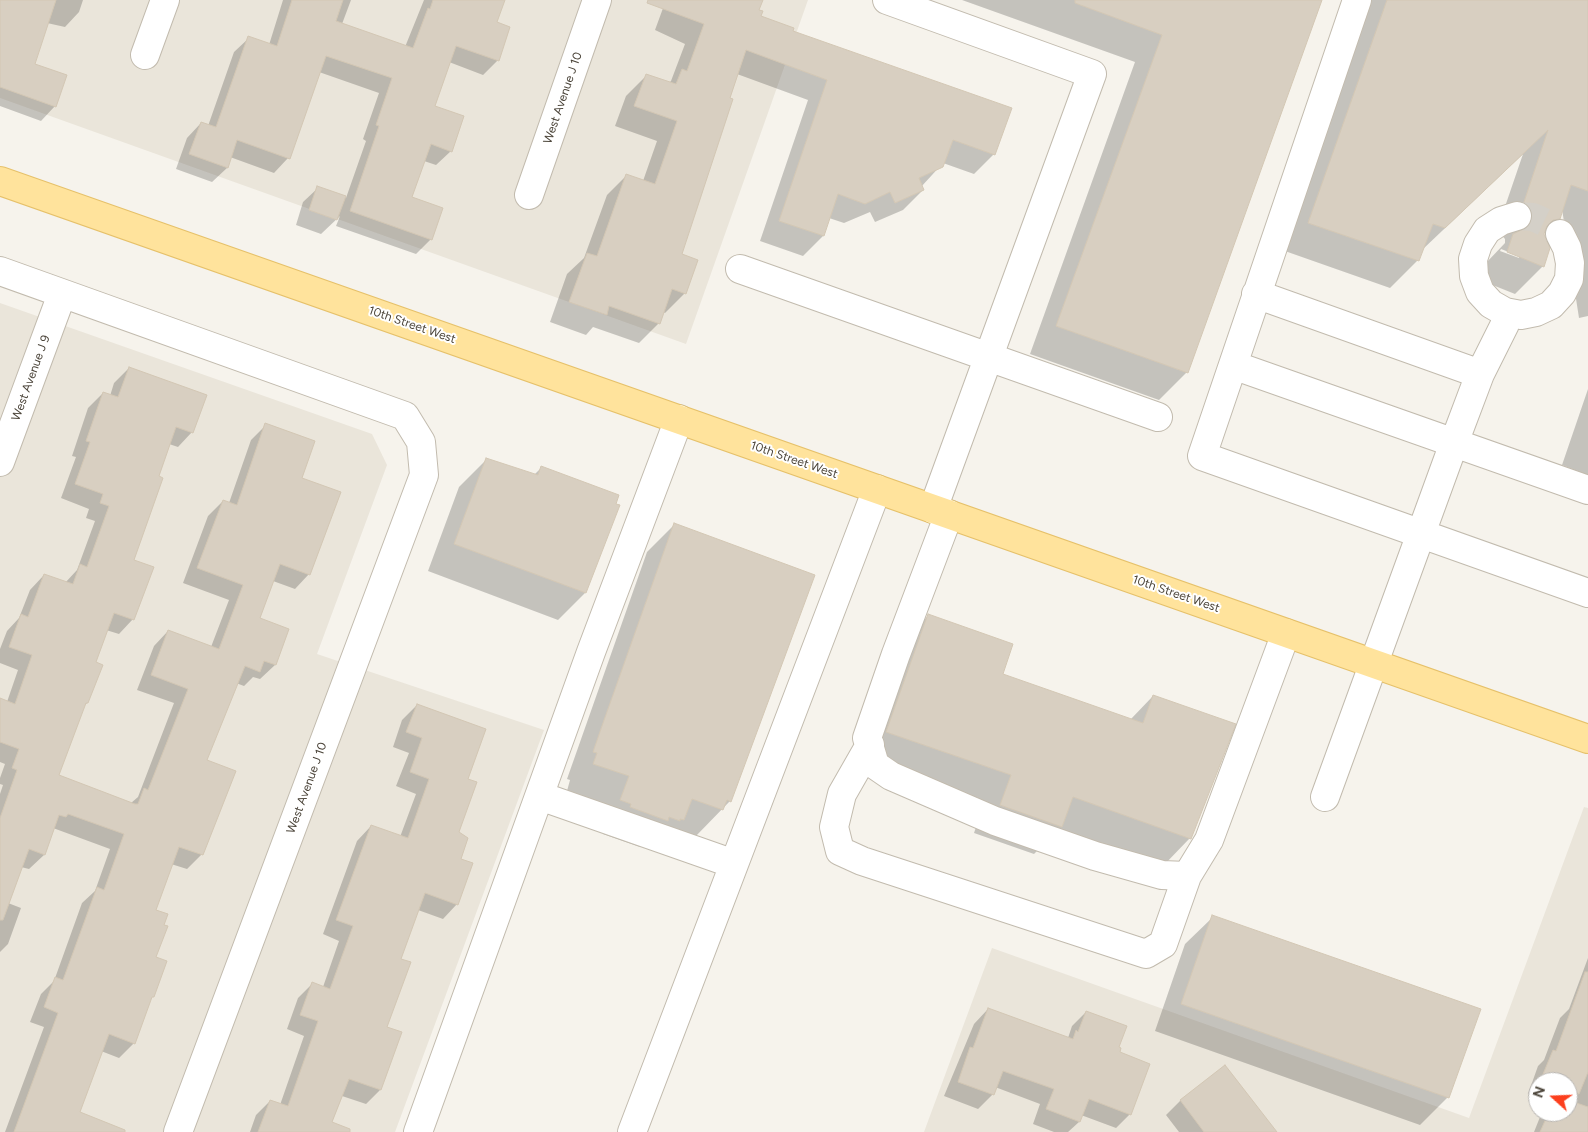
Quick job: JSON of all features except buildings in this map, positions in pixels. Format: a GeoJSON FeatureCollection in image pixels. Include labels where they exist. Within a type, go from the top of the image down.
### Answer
{"type":"FeatureCollection","features":[{"type":"Feature","properties":{"kind":"main road","name":"10th Street West"},"geometry":{"type":"LineString","coordinates":[[0,181],[1588,739]]}},
{"type":"Feature","properties":{"kind":"street"},"geometry":{"type":"LineString","coordinates":[[145,55],[165,0]]}},
{"type":"Feature","properties":{"kind":"street","name":"West Avenue J 10"},"geometry":{"type":"LineString","coordinates":[[529,195],[597,0]]}},
{"type":"Feature","properties":{"kind":"street"},"geometry":{"type":"LineString","coordinates":[[887,0],[1092,74],[987,356],[941,511],[867,738],[875,765],[891,776],[995,820],[1095,856],[1162,875],[1187,876]]}},
{"type":"Feature","properties":{"kind":"street"},"geometry":{"type":"LineString","coordinates":[[1357,0],[1202,456],[1421,532],[1588,593]]}},
{"type":"Feature","properties":{"kind":"street"},"geometry":{"type":"LineString","coordinates":[[1517,216],[1501,221],[1487,230],[1478,244],[1473,259],[1474,276],[1480,292],[1491,304],[1505,312],[1521,315],[1536,312],[1551,305],[1562,294],[1569,279],[1570,263],[1567,248],[1560,234]]}},
{"type":"Feature","properties":{"kind":"street"},"geometry":{"type":"LineString","coordinates":[[740,268],[1158,417]]}},
{"type":"Feature","properties":{"kind":"street"},"geometry":{"type":"LineString","coordinates":[[0,272],[62,294]]}},
{"type":"Feature","properties":{"kind":"street","name":"West Avenue J 10"},"geometry":{"type":"LineString","coordinates":[[62,294],[405,416],[421,442],[424,475],[178,1132]]}},
{"type":"Feature","properties":{"kind":"street","name":"West Avenue J 9"},"geometry":{"type":"LineString","coordinates":[[0,462],[62,294]]}},
{"type":"Feature","properties":{"kind":"street"},"geometry":{"type":"LineString","coordinates":[[1256,294],[1480,374]]}},
{"type":"Feature","properties":{"kind":"street"},"geometry":{"type":"LineString","coordinates":[[1325,797],[1480,374],[1505,324],[1505,312]]}},
{"type":"Feature","properties":{"kind":"street"},"geometry":{"type":"LineString","coordinates":[[1233,364],[1588,490]]}},
{"type":"Feature","properties":{"kind":"street"},"geometry":{"type":"LineString","coordinates":[[418,1132],[679,419]]}},
{"type":"Feature","properties":{"kind":"street"},"geometry":{"type":"LineString","coordinates":[[632,1132],[876,489]]}},
{"type":"Feature","properties":{"kind":"street"},"geometry":{"type":"LineString","coordinates":[[870,745],[842,794],[834,827],[840,851],[862,861],[1146,954],[1163,944],[1187,876],[1209,840],[1286,633]]}},
{"type":"Feature","properties":{"kind":"street"},"geometry":{"type":"LineString","coordinates":[[540,796],[734,864]]}},
{"type":"Feature","properties":{"kind":"shaded area"},"geometry":{"type":"Polygon","coordinates":[[[0,0],[808,0],[686,344],[0,98],[0,0]]]}},
{"type":"Feature","properties":{"kind":"shaded area"},"geometry":{"type":"Polygon","coordinates":[[[0,303],[372,434],[387,465],[317,654],[544,730],[395,1132],[0,1132],[0,303]]]}},
{"type":"Feature","properties":{"kind":"shaded area"},"geometry":{"type":"Polygon","coordinates":[[[1584,807],[1588,808],[1588,1132],[924,1132],[992,948],[1469,1118],[1584,807]]]}},
{"type":"Feature","properties":{"kind":"tunnel"},"geometry":{"type":"LineString","coordinates":[[1517,216],[1533,217],[1548,224],[1560,234]]}}]}
